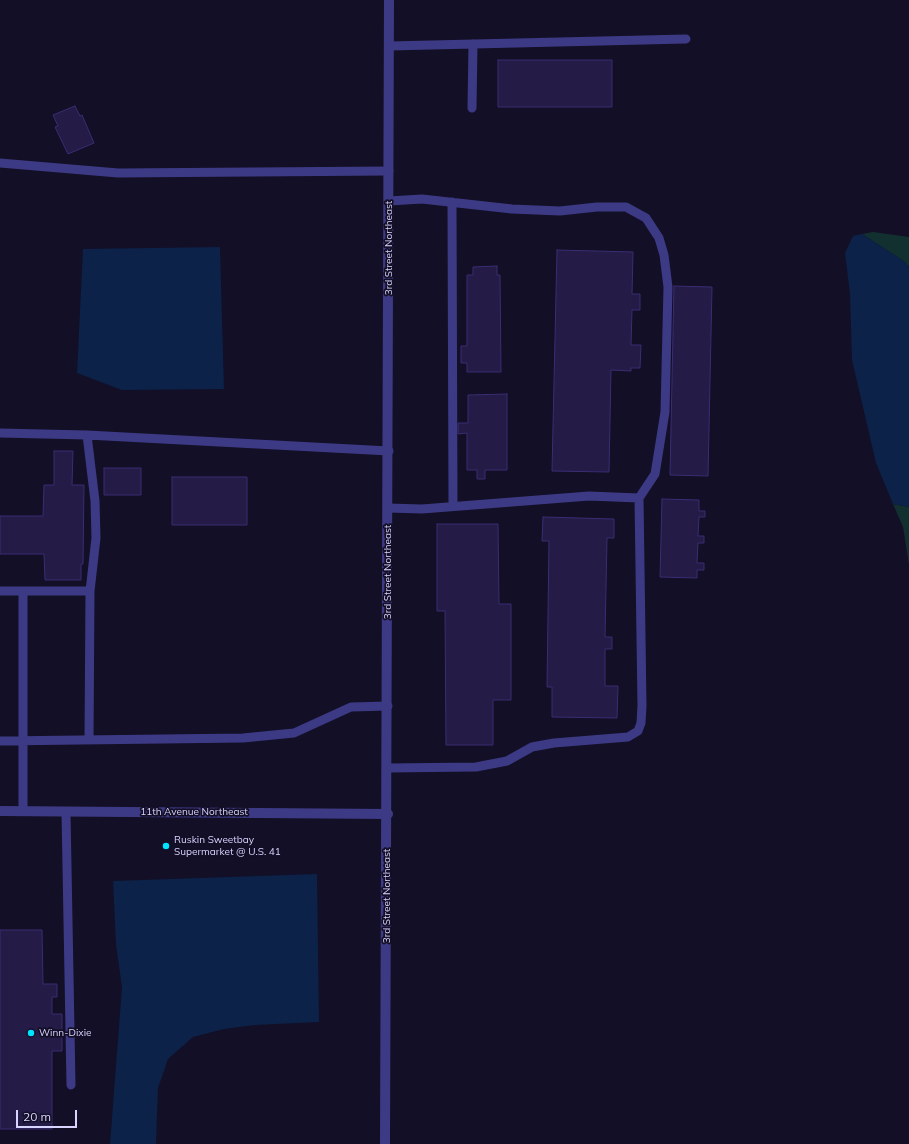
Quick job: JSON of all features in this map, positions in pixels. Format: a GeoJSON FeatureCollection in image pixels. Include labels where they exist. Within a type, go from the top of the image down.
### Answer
{"type":"FeatureCollection","features":[{"type":"Feature","properties":{"kind":"street","name":"3rd Street Northeast"},"geometry":{"type":"LineString","coordinates":[[385,1144],[388,814],[389,0]]}},
{"type":"Feature","properties":{"kind":"street","name":"11th Avenue Northeast"},"geometry":{"type":"LineString","coordinates":[[0,811],[388,814]]}},
{"type":"Feature","properties":{"kind":"lane"},"geometry":{"type":"LineString","coordinates":[[389,46],[686,39]]}},
{"type":"Feature","properties":{"kind":"lane"},"geometry":{"type":"LineString","coordinates":[[472,108],[473,44]]}},
{"type":"Feature","properties":{"kind":"lane"},"geometry":{"type":"LineString","coordinates":[[0,163],[118,173],[389,171]]}},
{"type":"Feature","properties":{"kind":"lane"},"geometry":{"type":"LineString","coordinates":[[388,768],[476,768],[507,761],[532,747],[628,737],[638,731],[641,723],[642,706],[639,498],[655,474],[665,412],[668,287],[664,254],[660,238],[646,218],[626,207],[597,207],[560,211],[512,209],[422,199],[389,201]]}},
{"type":"Feature","properties":{"kind":"lane"},"geometry":{"type":"LineString","coordinates":[[452,202],[453,506]]}},
{"type":"Feature","properties":{"kind":"lane"},"geometry":{"type":"LineString","coordinates":[[0,433],[86,435],[389,451]]}},
{"type":"Feature","properties":{"kind":"lane"},"geometry":{"type":"LineString","coordinates":[[86,435],[95,501],[96,538],[90,591],[89,740]]}},
{"type":"Feature","properties":{"kind":"lane"},"geometry":{"type":"LineString","coordinates":[[388,508],[422,509],[589,496],[639,498]]}},
{"type":"Feature","properties":{"kind":"lane"},"geometry":{"type":"LineString","coordinates":[[0,591],[90,591]]}},
{"type":"Feature","properties":{"kind":"lane"},"geometry":{"type":"LineString","coordinates":[[22,811],[23,591]]}},
{"type":"Feature","properties":{"kind":"lane"},"geometry":{"type":"LineString","coordinates":[[0,741],[243,738],[294,733],[351,707],[388,706]]}},
{"type":"Feature","properties":{"kind":"lane"},"geometry":{"type":"LineString","coordinates":[[66,812],[71,1085]]}},
{"type":"Feature","properties":{"kind":"green space"},"geometry":{"type":"Polygon","coordinates":[[[873,232],[909,237],[909,267],[905,262],[862,234],[873,232]]]}},
{"type":"Feature","properties":{"kind":"green space"},"geometry":{"type":"Polygon","coordinates":[[[893,504],[909,507],[909,565],[903,527],[893,504]]]}},
{"type":"Feature","properties":{"kind":"water"},"geometry":{"type":"Polygon","coordinates":[[[862,234],[905,262],[909,267],[909,507],[893,504],[876,463],[852,360],[850,294],[845,253],[853,236],[862,234]]]}},
{"type":"Feature","properties":{"kind":"water"},"geometry":{"type":"Polygon","coordinates":[[[220,247],[224,389],[122,390],[77,373],[83,249],[220,247]]]}},
{"type":"Feature","properties":{"kind":"water"},"geometry":{"type":"Polygon","coordinates":[[[317,874],[319,1022],[255,1025],[224,1029],[193,1037],[168,1059],[158,1088],[156,1144],[110,1144],[122,987],[116,945],[113,881],[317,874]]]}},
{"type":"Feature","properties":{"kind":"building"},"geometry":{"type":"Polygon","coordinates":[[[498,60],[612,60],[612,107],[498,107],[498,60]]]}},
{"type":"Feature","properties":{"kind":"building"},"geometry":{"type":"Polygon","coordinates":[[[75,106],[80,116],[82,115],[94,143],[68,154],[55,127],[58,126],[53,115],[75,106]]]}},
{"type":"Feature","properties":{"kind":"building"},"geometry":{"type":"Polygon","coordinates":[[[557,250],[633,252],[632,294],[640,294],[640,310],[632,310],[631,345],[641,345],[640,368],[631,368],[631,371],[611,370],[609,472],[552,471],[557,250]]]}},
{"type":"Feature","properties":{"kind":"building"},"geometry":{"type":"Polygon","coordinates":[[[497,266],[497,275],[500,275],[501,372],[467,372],[467,363],[461,363],[461,346],[467,346],[467,275],[473,275],[473,267],[497,266]]]}},
{"type":"Feature","properties":{"kind":"building"},"geometry":{"type":"Polygon","coordinates":[[[674,286],[712,287],[708,476],[670,475],[674,286]]]}},
{"type":"Feature","properties":{"kind":"building"},"geometry":{"type":"Polygon","coordinates":[[[507,394],[507,470],[485,470],[485,479],[477,479],[477,470],[467,470],[467,433],[458,434],[458,423],[468,423],[468,395],[507,394]]]}},
{"type":"Feature","properties":{"kind":"building"},"geometry":{"type":"Polygon","coordinates":[[[54,451],[73,451],[72,485],[84,485],[83,564],[81,564],[81,580],[45,580],[44,554],[0,554],[0,516],[43,516],[44,485],[54,485],[54,451]]]}},
{"type":"Feature","properties":{"kind":"building"},"geometry":{"type":"Polygon","coordinates":[[[104,468],[141,468],[141,495],[104,495],[104,468]]]}},
{"type":"Feature","properties":{"kind":"building"},"geometry":{"type":"Polygon","coordinates":[[[172,477],[247,477],[247,525],[172,525],[172,477]]]}},
{"type":"Feature","properties":{"kind":"building"},"geometry":{"type":"Polygon","coordinates":[[[662,499],[699,500],[699,511],[705,511],[705,517],[699,517],[698,536],[704,536],[704,543],[698,543],[697,563],[704,563],[704,570],[697,570],[697,578],[660,577],[662,499]]]}},
{"type":"Feature","properties":{"kind":"building"},"geometry":{"type":"Polygon","coordinates":[[[543,517],[614,519],[614,538],[607,538],[605,637],[612,637],[612,649],[605,649],[605,686],[618,686],[617,718],[552,717],[552,687],[547,687],[549,541],[542,541],[543,517]]]}},
{"type":"Feature","properties":{"kind":"building"},"geometry":{"type":"Polygon","coordinates":[[[437,524],[498,524],[499,604],[511,604],[511,700],[493,700],[493,745],[446,745],[445,611],[437,611],[437,524]]]}},
{"type":"Feature","properties":{"kind":"building","name":"Winn-Dixie"},"geometry":{"type":"Polygon","coordinates":[[[0,930],[42,930],[43,984],[57,984],[57,997],[52,997],[52,1014],[62,1014],[62,1051],[52,1051],[52,1129],[0,1129],[0,930]]]}},
{"type":"Feature","properties":{"kind":"place","name":"Ruskin Sweetbay Supermarket @ U.S. 41"},"geometry":{"type":"Point","coordinates":[166,846]}},
{"type":"Feature","properties":{"kind":"place","name":"Winn-Dixie"},"geometry":{"type":"Point","coordinates":[31,1033]}}]}
